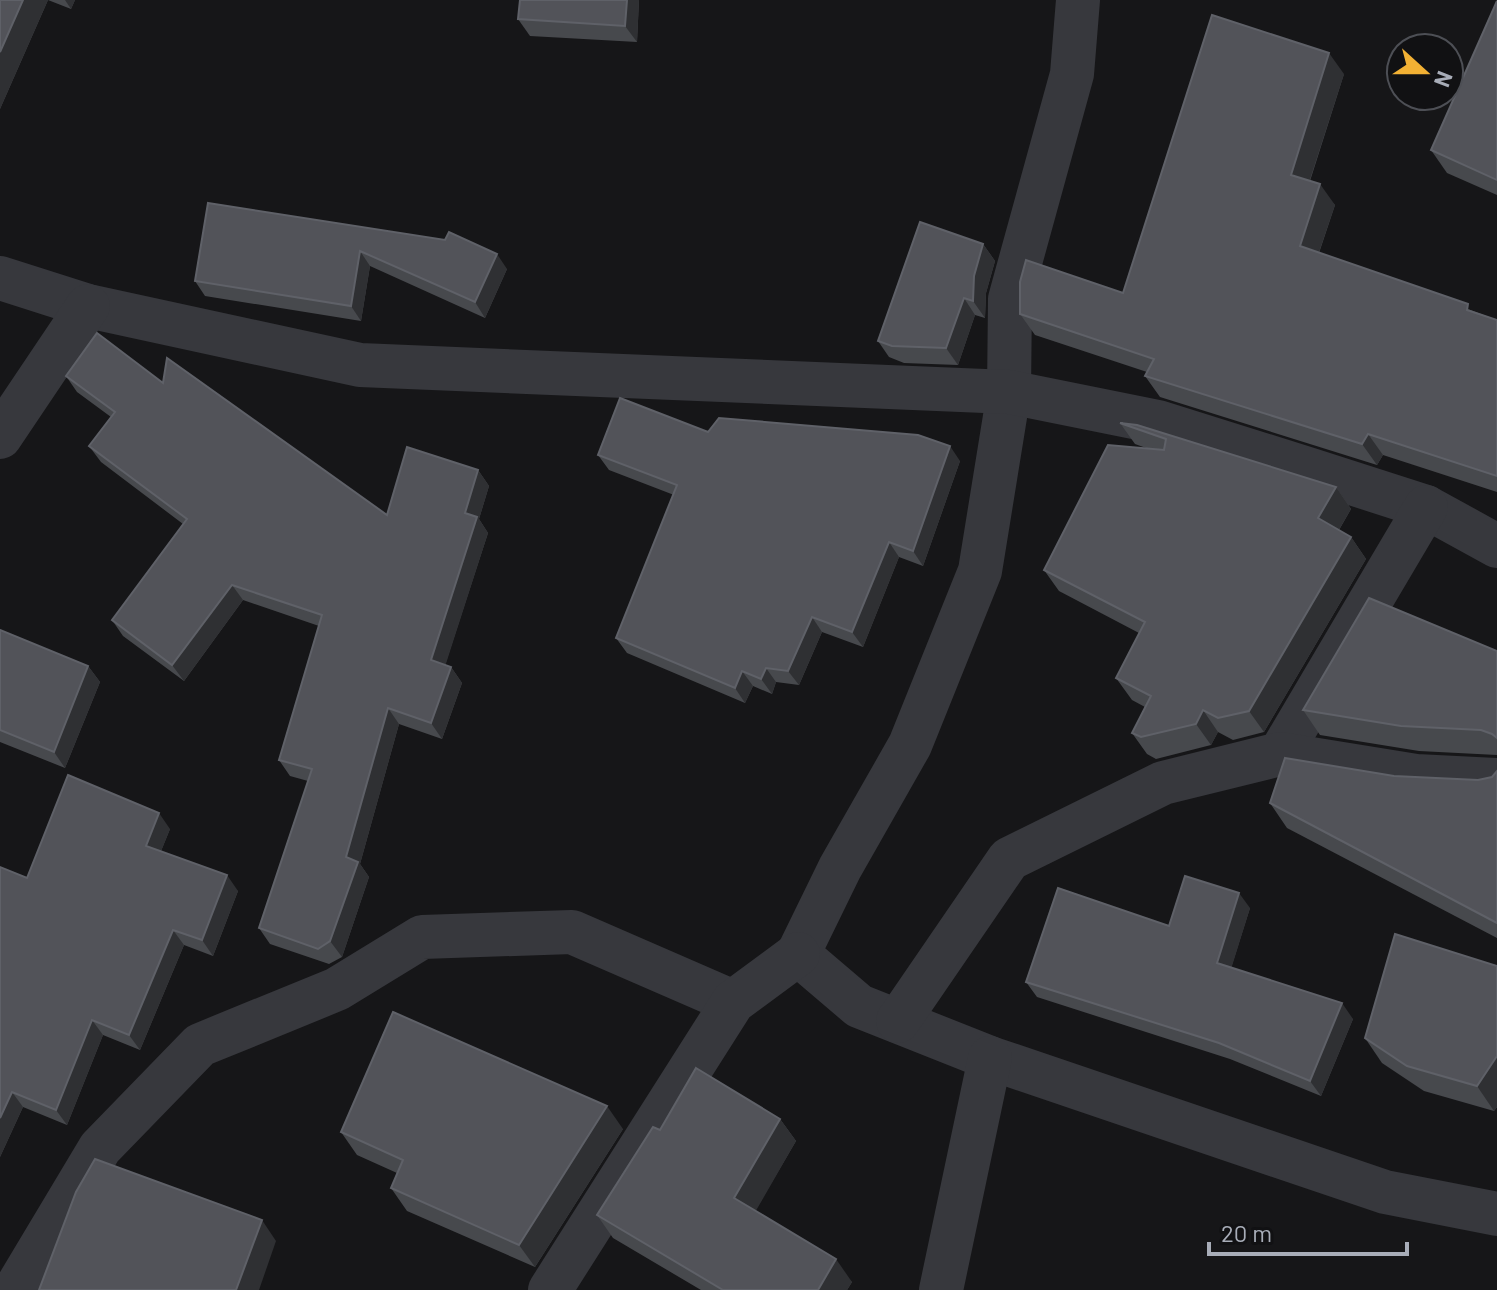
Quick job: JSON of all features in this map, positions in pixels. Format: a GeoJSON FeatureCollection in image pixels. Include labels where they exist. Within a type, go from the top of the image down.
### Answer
{"type":"FeatureCollection","features":[{"type":"Feature","properties":{"kind":"street"},"geometry":{"type":"LineString","coordinates":[[550,1290],[733,1002],[798,954],[840,868],[910,745],[980,571],[1009,392],[1010,299],[1072,74],[1078,0]]}},
{"type":"Feature","properties":{"kind":"street"},"geometry":{"type":"LineString","coordinates":[[0,278],[88,306],[360,365],[1009,392],[1158,422],[1426,507],[1497,546]]}},
{"type":"Feature","properties":{"kind":"street"},"geometry":{"type":"LineString","coordinates":[[0,437],[88,306]]}},
{"type":"Feature","properties":{"kind":"street"},"geometry":{"type":"LineString","coordinates":[[1280,754],[1426,507]]}},
{"type":"Feature","properties":{"kind":"street"},"geometry":{"type":"LineString","coordinates":[[898,1021],[1009,859],[1163,783],[1280,754],[1416,776],[1497,780]]}},
{"type":"Feature","properties":{"kind":"street"},"geometry":{"type":"LineString","coordinates":[[15,1290],[100,1148],[200,1045],[337,989],[422,937],[572,932],[733,1002]]}},
{"type":"Feature","properties":{"kind":"street"},"geometry":{"type":"LineString","coordinates":[[798,954],[859,1006],[990,1058],[1385,1192],[1497,1214]]}},
{"type":"Feature","properties":{"kind":"street"},"geometry":{"type":"LineString","coordinates":[[941,1290],[990,1058]]}},
{"type":"Feature","properties":{"kind":"building"},"geometry":{"type":"Polygon","coordinates":[[[0,0],[23,0],[0,52],[0,0]]]}},
{"type":"Feature","properties":{"kind":"building"},"geometry":{"type":"Polygon","coordinates":[[[520,0],[627,0],[625,26],[518,19],[520,0]]]}},
{"type":"Feature","properties":{"kind":"building"},"geometry":{"type":"Polygon","coordinates":[[[1497,1],[1497,180],[1431,150],[1448,112],[1465,112],[1465,73],[1497,1]]]}},
{"type":"Feature","properties":{"kind":"building"},"geometry":{"type":"Polygon","coordinates":[[[1212,15],[1329,53],[1291,175],[1320,184],[1300,246],[1468,304],[1467,310],[1497,320],[1497,476],[1368,434],[1362,444],[1145,376],[1154,359],[1020,314],[1020,282],[1026,260],[1123,293],[1212,15]]]}},
{"type":"Feature","properties":{"kind":"building"},"geometry":{"type":"Polygon","coordinates":[[[208,203],[445,240],[449,232],[497,254],[475,302],[360,251],[351,306],[195,281],[208,203]]]}},
{"type":"Feature","properties":{"kind":"building"},"geometry":{"type":"Polygon","coordinates":[[[920,222],[983,244],[974,276],[973,301],[964,298],[946,348],[892,346],[878,341],[920,222]]]}},
{"type":"Feature","properties":{"kind":"building"},"geometry":{"type":"Polygon","coordinates":[[[97,333],[163,383],[167,358],[387,515],[407,447],[478,470],[465,513],[477,517],[431,660],[451,667],[431,723],[388,708],[346,857],[358,862],[330,941],[318,949],[259,928],[312,769],[279,760],[322,615],[232,585],[172,665],[112,620],[187,519],[89,446],[115,412],[66,376],[97,333]]]}},
{"type":"Feature","properties":{"kind":"building"},"geometry":{"type":"Polygon","coordinates":[[[620,398],[708,432],[719,418],[918,435],[950,446],[913,551],[889,542],[852,632],[812,617],[788,671],[766,668],[761,679],[742,671],[735,688],[616,638],[677,485],[598,455],[620,398]]]}},
{"type":"Feature","properties":{"kind":"building"},"geometry":{"type":"Polygon","coordinates":[[[1120,423],[1137,425],[1336,487],[1318,518],[1351,537],[1249,711],[1218,718],[1203,710],[1196,724],[1141,737],[1132,733],[1151,696],[1116,678],[1145,622],[1044,570],[1108,445],[1164,450],[1166,439],[1120,423]]]}},
{"type":"Feature","properties":{"kind":"building"},"geometry":{"type":"Polygon","coordinates":[[[1369,598],[1497,651],[1497,738],[1481,730],[1401,726],[1303,710],[1369,598]]]}},
{"type":"Feature","properties":{"kind":"building"},"geometry":{"type":"Polygon","coordinates":[[[0,630],[88,666],[54,752],[0,730],[0,630]]]}},
{"type":"Feature","properties":{"kind":"building"},"geometry":{"type":"Polygon","coordinates":[[[1285,758],[1394,776],[1478,780],[1492,777],[1497,771],[1497,923],[1270,803],[1285,758]]]}},
{"type":"Feature","properties":{"kind":"building"},"geometry":{"type":"Polygon","coordinates":[[[68,775],[159,813],[146,846],[227,875],[202,940],[173,930],[129,1035],[92,1020],[56,1110],[12,1092],[0,1118],[0,867],[27,878],[68,775]]]}},
{"type":"Feature","properties":{"kind":"building"},"geometry":{"type":"Polygon","coordinates":[[[1185,876],[1239,893],[1217,963],[1342,1003],[1310,1081],[1219,1043],[1026,982],[1058,888],[1169,926],[1185,876]]]}},
{"type":"Feature","properties":{"kind":"building"},"geometry":{"type":"Polygon","coordinates":[[[1395,934],[1497,966],[1497,1056],[1477,1086],[1407,1066],[1365,1038],[1395,934]]]}},
{"type":"Feature","properties":{"kind":"building"},"geometry":{"type":"Polygon","coordinates":[[[393,1012],[607,1106],[519,1245],[391,1188],[403,1160],[341,1132],[393,1012]]]}},
{"type":"Feature","properties":{"kind":"building"},"geometry":{"type":"Polygon","coordinates":[[[696,1068],[780,1119],[734,1198],[836,1259],[818,1290],[723,1290],[597,1215],[653,1127],[660,1130],[696,1068]]]}},
{"type":"Feature","properties":{"kind":"building"},"geometry":{"type":"Polygon","coordinates":[[[95,1159],[262,1220],[236,1290],[39,1290],[76,1192],[95,1159]]]}}]}
